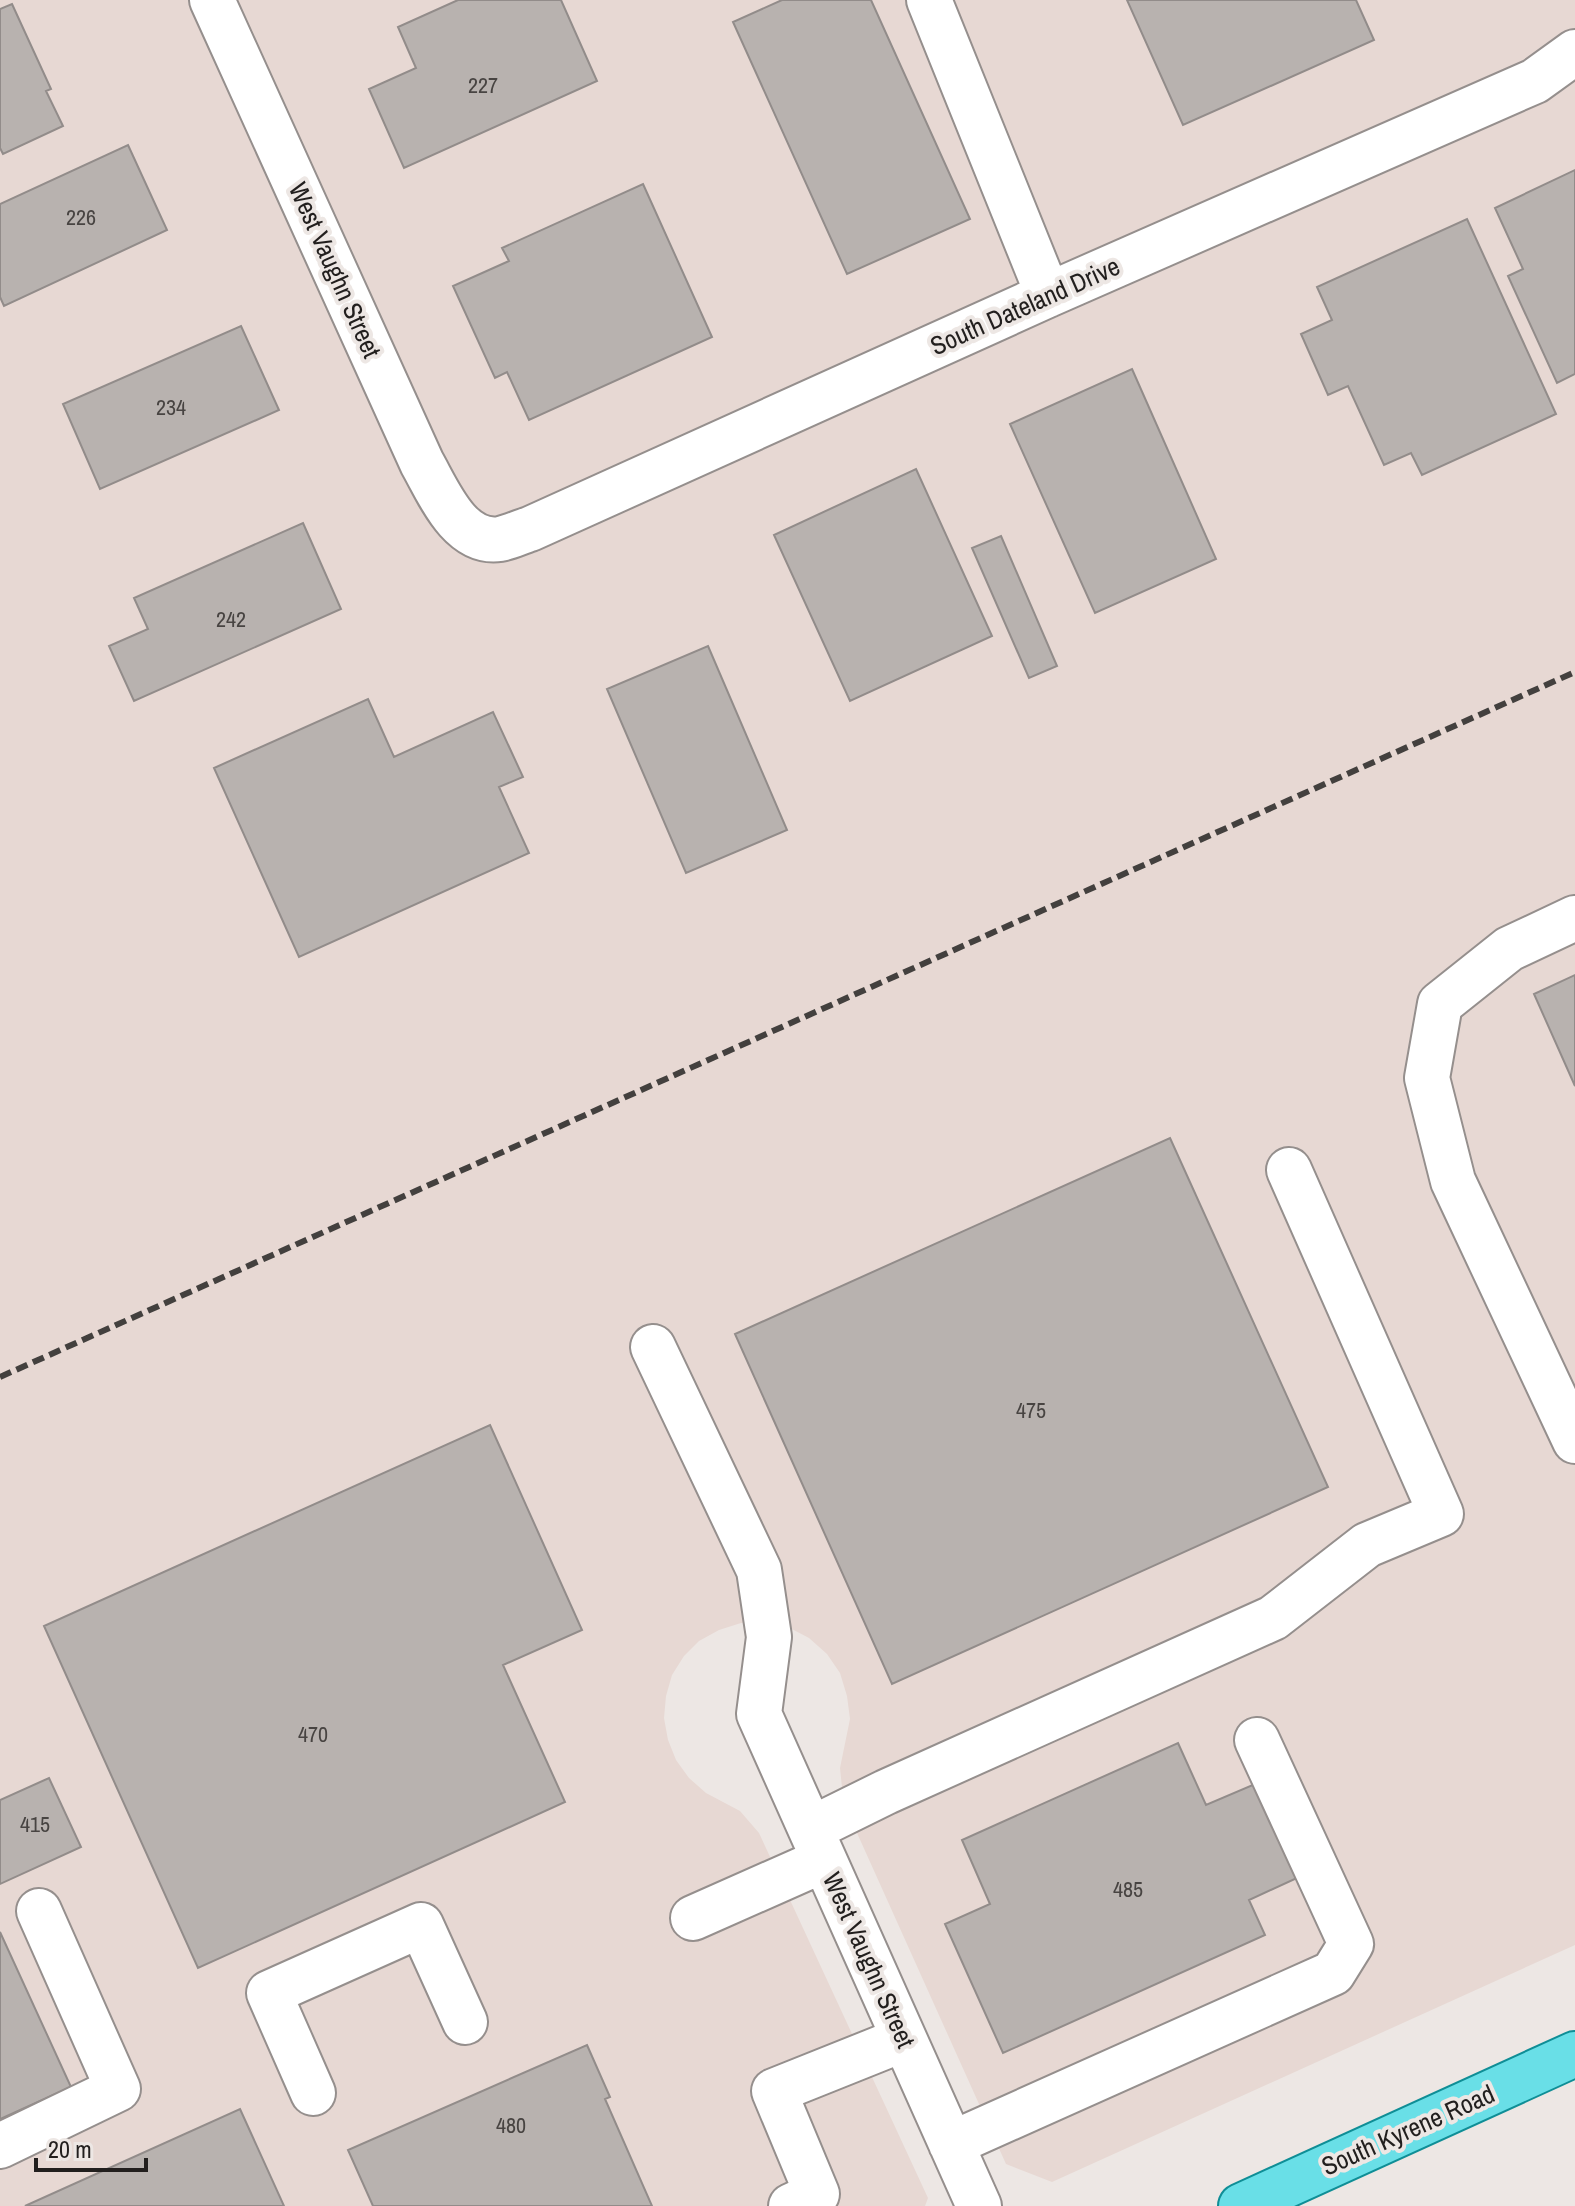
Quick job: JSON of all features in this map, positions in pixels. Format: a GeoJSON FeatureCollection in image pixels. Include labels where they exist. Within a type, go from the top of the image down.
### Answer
{"type":"FeatureCollection","features":[{"type":"Feature","properties":{"kind":"main road","name":"South Kyrene Road"},"geometry":{"type":"LineString","coordinates":[[1244,2205],[1575,2054]]}},
{"type":"Feature","properties":{"kind":"street","name":"West Vaughn Street"},"geometry":{"type":"LineString","coordinates":[[212,0],[422,463],[446,507],[469,532]]}},
{"type":"Feature","properties":{"kind":"street"},"geometry":{"type":"LineString","coordinates":[[929,0],[1048,295]]}},
{"type":"Feature","properties":{"kind":"street","name":"South Dateland Drive"},"geometry":{"type":"LineString","coordinates":[[469,532],[496,539],[530,529],[1048,295],[1535,81],[1574,57]]}},
{"type":"Feature","properties":{"kind":"street"},"geometry":{"type":"LineString","coordinates":[[1575,918],[1509,949],[1440,1004],[1427,1078],[1453,1181],[1575,1441]]}},
{"type":"Feature","properties":{"kind":"street"},"geometry":{"type":"LineString","coordinates":[[693,1918],[818,1844],[886,1792],[1273,1618],[1367,1545],[1441,1514],[1289,1170]]}},
{"type":"Feature","properties":{"kind":"street","name":"West Vaughn Street"},"geometry":{"type":"LineString","coordinates":[[653,1347],[759,1570],[769,1637],[759,1714],[979,2206]]}},
{"type":"Feature","properties":{"kind":"street"},"geometry":{"type":"LineString","coordinates":[[951,2144],[1333,1973],[1351,1944],[1257,1740]]}},
{"type":"Feature","properties":{"kind":"street"},"geometry":{"type":"LineString","coordinates":[[0,2146],[118,2089],[39,1911]]}},
{"type":"Feature","properties":{"kind":"street"},"geometry":{"type":"LineString","coordinates":[[313,2093],[269,1993],[421,1925],[465,2022]]}},
{"type":"Feature","properties":{"kind":"street"},"geometry":{"type":"LineString","coordinates":[[791,2206],[817,2194],[774,2091],[904,2039]]}},
{"type":"Feature","properties":{"kind":"shaded area"},"geometry":{"type":"Polygon","coordinates":[[[0,0],[1575,0],[1575,1945],[1052,2182],[1006,2164],[848,1813],[840,1768],[850,1719],[840,1673],[827,1654],[809,1638],[788,1627],[765,1622],[741,1623],[699,1641],[684,1656],[672,1675],[664,1718],[668,1740],[676,1760],[689,1778],[706,1793],[740,1811],[759,1833],[928,2198],[925,2206],[0,2206],[0,0]]]}},
{"type":"Feature","properties":{"kind":"building"},"geometry":{"type":"Polygon","coordinates":[[[458,0],[561,0],[597,81],[404,168],[369,89],[416,68],[398,27],[458,0]]]}},
{"type":"Feature","properties":{"kind":"building"},"geometry":{"type":"Polygon","coordinates":[[[782,0],[871,0],[970,219],[847,274],[733,22],[782,0]]]}},
{"type":"Feature","properties":{"kind":"building"},"geometry":{"type":"Polygon","coordinates":[[[1127,0],[1356,0],[1374,40],[1183,125],[1127,0]]]}},
{"type":"Feature","properties":{"kind":"building"},"geometry":{"type":"Polygon","coordinates":[[[12,4],[51,89],[46,91],[63,126],[3,154],[0,148],[0,9],[12,4]]]}},
{"type":"Feature","properties":{"kind":"building"},"geometry":{"type":"Polygon","coordinates":[[[128,145],[167,230],[4,306],[0,297],[0,204],[128,145]]]}},
{"type":"Feature","properties":{"kind":"building"},"geometry":{"type":"Polygon","coordinates":[[[1575,170],[1575,374],[1557,383],[1508,276],[1523,269],[1495,208],[1575,170]]]}},
{"type":"Feature","properties":{"kind":"building"},"geometry":{"type":"Polygon","coordinates":[[[643,184],[712,337],[529,420],[507,372],[495,378],[453,286],[509,261],[502,248],[643,184]]]}},
{"type":"Feature","properties":{"kind":"building"},"geometry":{"type":"Polygon","coordinates":[[[1467,219],[1556,414],[1422,475],[1411,453],[1384,465],[1348,386],[1328,395],[1301,334],[1332,320],[1317,287],[1467,219]]]}},
{"type":"Feature","properties":{"kind":"building"},"geometry":{"type":"Polygon","coordinates":[[[241,326],[279,410],[100,489],[63,404],[241,326]]]}},
{"type":"Feature","properties":{"kind":"building"},"geometry":{"type":"Polygon","coordinates":[[[1132,369],[1216,559],[1095,613],[1010,424],[1132,369]]]}},
{"type":"Feature","properties":{"kind":"building"},"geometry":{"type":"Polygon","coordinates":[[[916,469],[992,636],[850,701],[774,535],[916,469]]]}},
{"type":"Feature","properties":{"kind":"building"},"geometry":{"type":"Polygon","coordinates":[[[303,523],[341,609],[134,701],[109,646],[148,629],[134,598],[303,523]]]}},
{"type":"Feature","properties":{"kind":"building"},"geometry":{"type":"Polygon","coordinates":[[[1001,536],[1057,666],[1029,678],[972,548],[1001,536]]]}},
{"type":"Feature","properties":{"kind":"building"},"geometry":{"type":"Polygon","coordinates":[[[708,646],[787,830],[686,873],[607,689],[708,646]]]}},
{"type":"Feature","properties":{"kind":"building"},"geometry":{"type":"Polygon","coordinates":[[[368,699],[394,757],[493,712],[523,777],[499,787],[529,853],[299,957],[214,768],[368,699]]]}},
{"type":"Feature","properties":{"kind":"building"},"geometry":{"type":"Polygon","coordinates":[[[1575,975],[1575,1086],[1534,994],[1575,975]]]}},
{"type":"Feature","properties":{"kind":"building"},"geometry":{"type":"Polygon","coordinates":[[[1170,1138],[1328,1487],[892,1684],[735,1334],[1170,1138]]]}},
{"type":"Feature","properties":{"kind":"building"},"geometry":{"type":"Polygon","coordinates":[[[490,1425],[582,1630],[503,1665],[565,1802],[198,1968],[44,1626],[490,1425]]]}},
{"type":"Feature","properties":{"kind":"building"},"geometry":{"type":"Polygon","coordinates":[[[1178,1743],[1206,1805],[1255,1784],[1297,1878],[1249,1900],[1265,1935],[1003,2053],[945,1924],[990,1904],[962,1840],[1178,1743]]]}},
{"type":"Feature","properties":{"kind":"building"},"geometry":{"type":"Polygon","coordinates":[[[49,1778],[81,1847],[0,1884],[0,1800],[49,1778]]]}},
{"type":"Feature","properties":{"kind":"building"},"geometry":{"type":"Polygon","coordinates":[[[0,1932],[71,2087],[0,2119],[0,1932]]]}},
{"type":"Feature","properties":{"kind":"building"},"geometry":{"type":"Polygon","coordinates":[[[587,2045],[610,2097],[605,2099],[652,2206],[373,2206],[348,2150],[587,2045]]]}},
{"type":"Feature","properties":{"kind":"building"},"geometry":{"type":"Polygon","coordinates":[[[240,2109],[284,2206],[25,2206],[240,2109]]]}},
{"type":"Feature","properties":{"kind":"railway"},"geometry":{"type":"LineString","coordinates":[[0,1377],[1575,672]]}}]}
